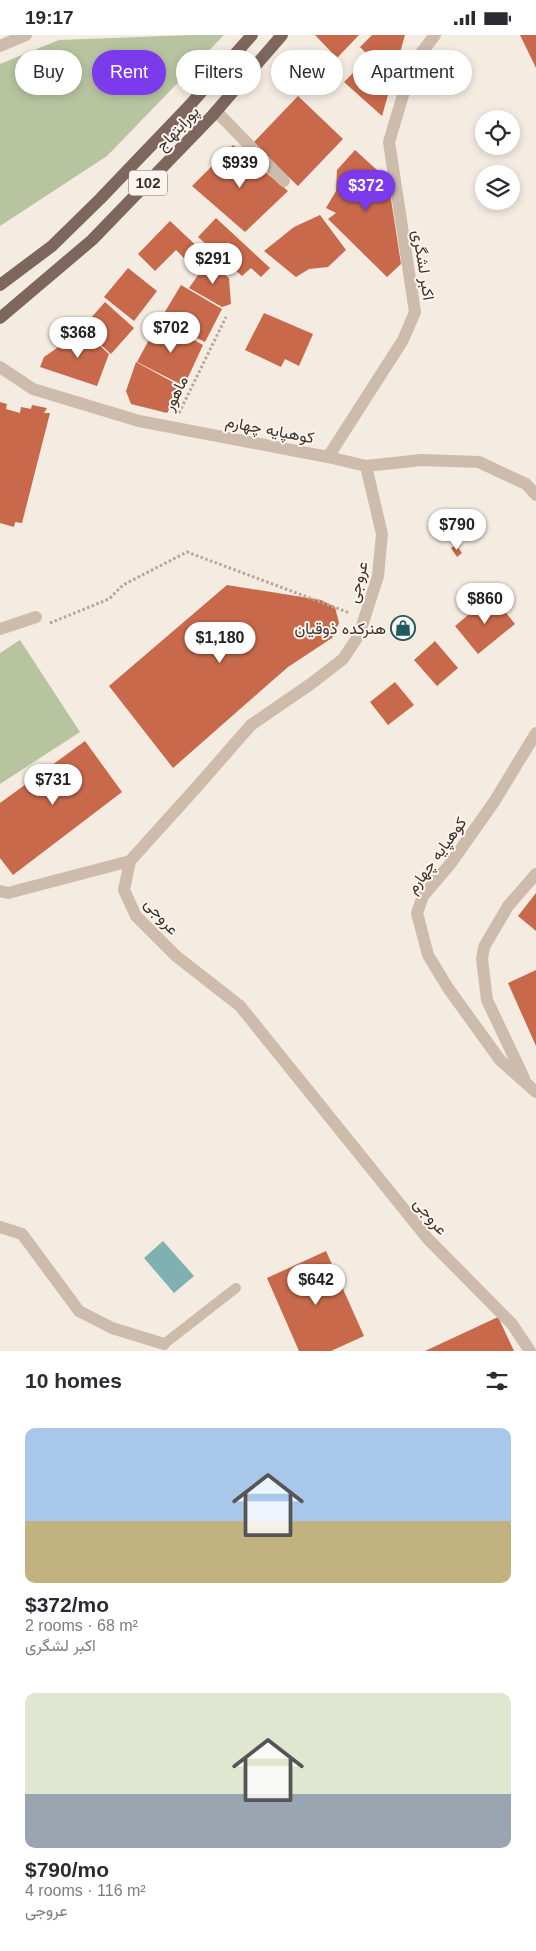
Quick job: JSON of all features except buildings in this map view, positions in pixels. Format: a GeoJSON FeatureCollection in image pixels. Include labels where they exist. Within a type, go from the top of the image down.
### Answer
{"type":"FeatureCollection","features":[{"type":"Feature","properties":{"kind":"main road","name":"پورابتهاج"},"geometry":{"type":"LineString","coordinates":[[0,285],[52,246],[100,199],[189,107],[252,35]]}},
{"type":"Feature","properties":{"kind":"main road","name":"پورابتهاج"},"geometry":{"type":"LineString","coordinates":[[0,318],[92,240],[216,111],[282,35]]}},
{"type":"Feature","properties":{"kind":"street"},"geometry":{"type":"LineString","coordinates":[[0,47],[26,35]]}},
{"type":"Feature","properties":{"kind":"street","name":"اکبر لشگری"},"geometry":{"type":"LineString","coordinates":[[328,457],[403,340],[415,312],[389,142],[412,65],[435,35]]}},
{"type":"Feature","properties":{"kind":"street"},"geometry":{"type":"LineString","coordinates":[[216,111],[284,181]]}},
{"type":"Feature","properties":{"kind":"street","name":"کوهپایه چهارم"},"geometry":{"type":"LineString","coordinates":[[0,367],[33,389],[139,421],[328,457],[366,467],[421,460],[479,462],[526,485],[536,495]]}},
{"type":"Feature","properties":{"kind":"street","name":"عروجی"},"geometry":{"type":"LineString","coordinates":[[366,467],[382,534],[378,576],[359,635],[343,659],[252,725],[130,861],[124,890],[136,916],[176,956],[240,1006],[428,1239],[512,1324],[530,1351]]}},
{"type":"Feature","properties":{"kind":"street"},"geometry":{"type":"LineString","coordinates":[[0,629],[36,617]]}},
{"type":"Feature","properties":{"kind":"street","name":"کوهپایه چهارم"},"geometry":{"type":"LineString","coordinates":[[531,1087],[500,1061],[448,988],[428,955],[417,913],[423,896],[451,863],[494,803],[536,733]]}},
{"type":"Feature","properties":{"kind":"street"},"geometry":{"type":"LineString","coordinates":[[0,891],[8,893],[130,861]]}},
{"type":"Feature","properties":{"kind":"street"},"geometry":{"type":"LineString","coordinates":[[531,1087],[487,1000],[482,959],[484,947],[508,906],[536,874]]}},
{"type":"Feature","properties":{"kind":"street"},"geometry":{"type":"LineString","coordinates":[[0,1227],[22,1234],[79,1311],[112,1328],[166,1348]]}},
{"type":"Feature","properties":{"kind":"street"},"geometry":{"type":"LineString","coordinates":[[150,1351],[166,1348]]}},
{"type":"Feature","properties":{"kind":"lane"},"geometry":{"type":"LineString","coordinates":[[166,1348],[236,1288]]}},
{"type":"Feature","properties":{"kind":"path","name":"ماهور"},"geometry":{"type":"LineString","coordinates":[[172,427],[226,317]]}},
{"type":"Feature","properties":{"kind":"path"},"geometry":{"type":"LineString","coordinates":[[36,617],[50,623],[110,599],[123,585],[187,552],[364,618]]}},
{"type":"Feature","properties":{"kind":"green space"},"geometry":{"type":"Polygon","coordinates":[[[224,35],[209,50],[176,50],[176,85],[166,95],[166,50],[92,50],[92,95],[166,95],[107,156],[0,226],[0,64],[15,58],[15,95],[82,95],[82,50],[34,50],[59,40],[224,35]]]}},
{"type":"Feature","properties":{"kind":"green space"},"geometry":{"type":"Polygon","coordinates":[[[20,640],[80,732],[0,784],[0,653],[20,640]]]}},
{"type":"Feature","properties":{"kind":"water"},"geometry":{"type":"Polygon","coordinates":[[[163,1241],[194,1276],[174,1293],[144,1258],[163,1241]]]}},
{"type":"Feature","properties":{"kind":"place","name":"هنرکده ذوقیان"},"geometry":{"type":"Point","coordinates":[403,628]}}]}
